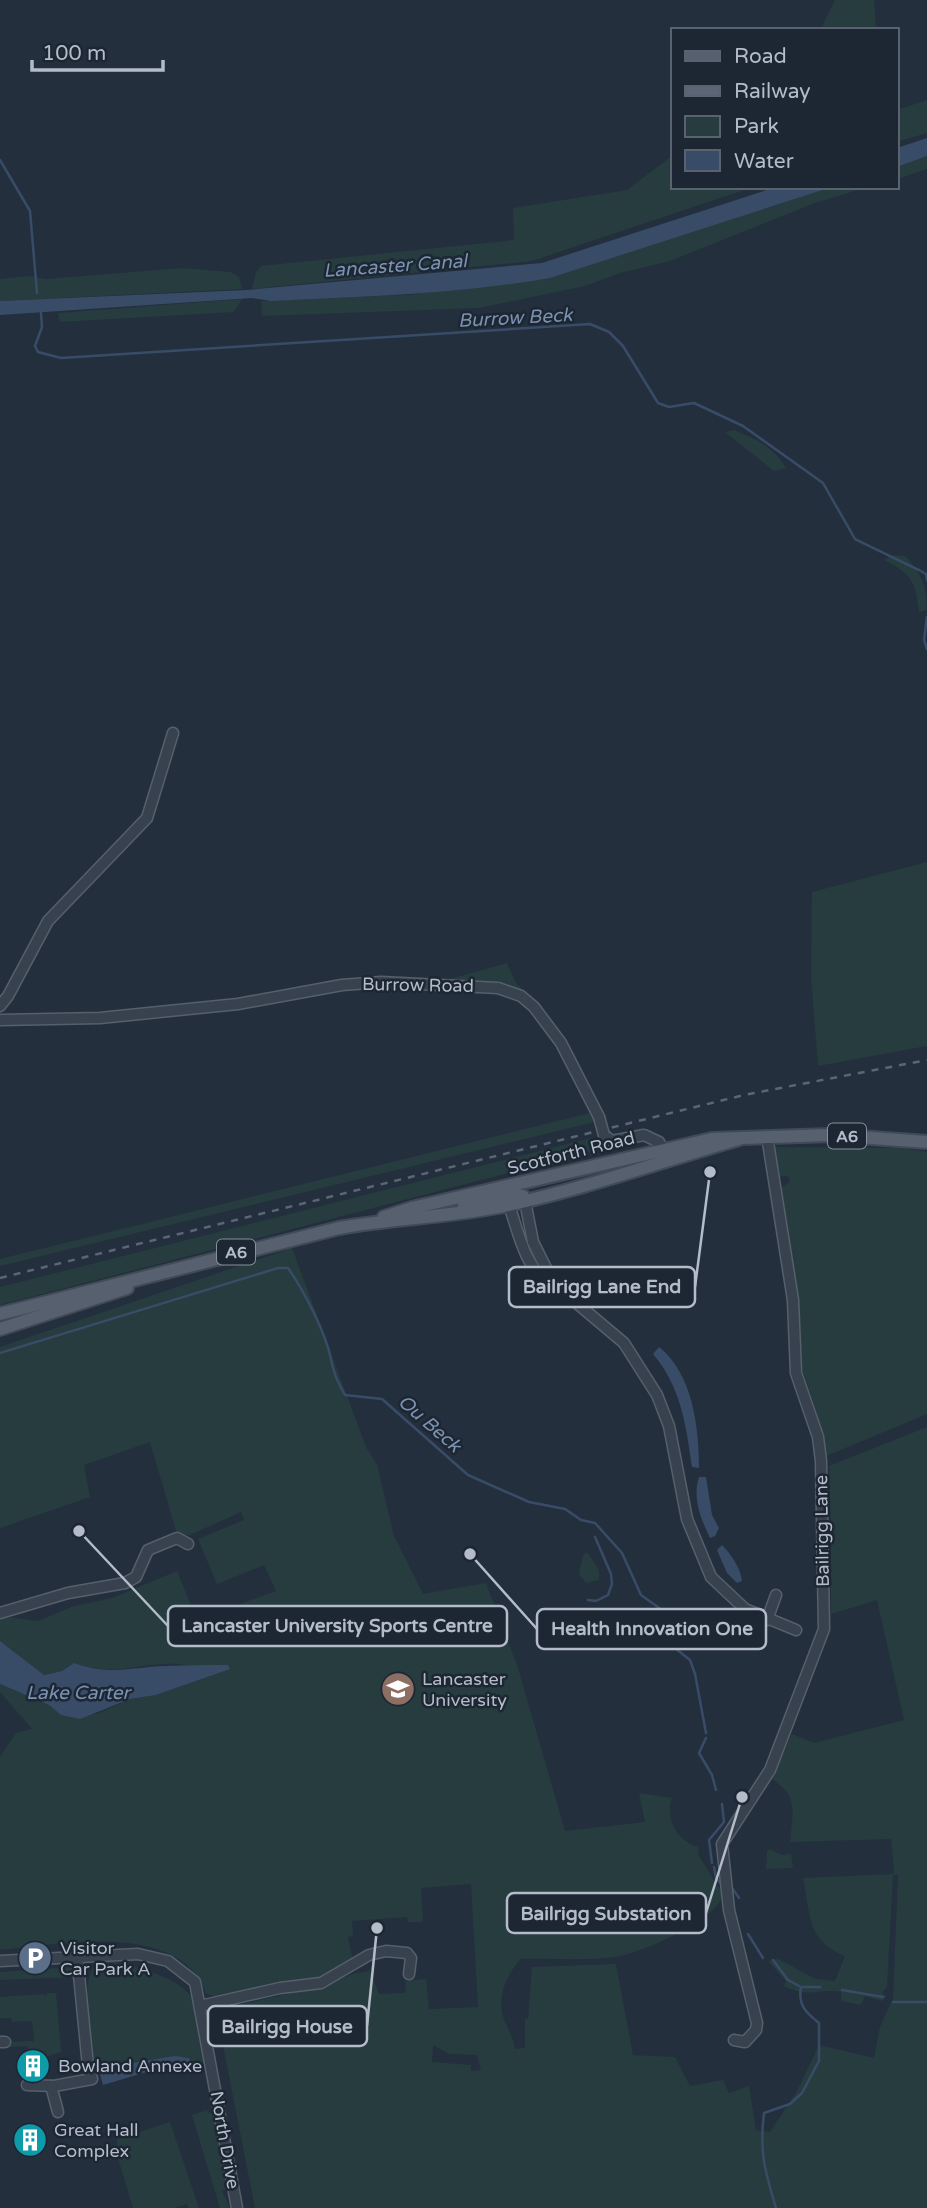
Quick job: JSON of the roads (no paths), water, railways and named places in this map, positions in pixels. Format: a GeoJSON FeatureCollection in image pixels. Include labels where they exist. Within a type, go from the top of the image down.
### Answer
{"type":"FeatureCollection","features":[{"type":"Feature","properties":{"kind":"main road","name":"Scotforth Road"},"geometry":{"type":"LineString","coordinates":[[371,1222],[427,1219],[712,1139],[863,1136],[927,1142]]}},
{"type":"Feature","properties":{"kind":"main road","name":"Scotforth Road"},"geometry":{"type":"LineString","coordinates":[[0,1314],[281,1241],[371,1222],[412,1208],[511,1195],[525,1201],[607,1180],[663,1154]]}},
{"type":"Feature","properties":{"kind":"main road","name":"Scotforth Road"},"geometry":{"type":"LineString","coordinates":[[0,1329],[109,1295],[176,1268]]}},
{"type":"Feature","properties":{"kind":"main road"},"geometry":{"type":"LineString","coordinates":[[0,1337],[73,1313],[109,1295]]}},
{"type":"Feature","properties":{"kind":"street"},"geometry":{"type":"LineString","coordinates":[[0,1006],[48,921],[147,818],[173,733]]}},
{"type":"Feature","properties":{"kind":"street","name":"Burrow Road"},"geometry":{"type":"LineString","coordinates":[[0,1020],[100,1018],[238,1004],[342,985],[381,982],[498,988],[521,996],[534,1007],[561,1043],[599,1116],[604,1135],[612,1142],[648,1136],[659,1142],[663,1154]]}},
{"type":"Feature","properties":{"kind":"street"},"geometry":{"type":"LineString","coordinates":[[8,996],[15,1019]]}},
{"type":"Feature","properties":{"kind":"street","name":"Bailrigg Lane"},"geometry":{"type":"LineString","coordinates":[[734,2040],[745,2042],[751,2038],[757,2023],[731,1906],[722,1844],[771,1770],[824,1629],[821,1461],[818,1437],[796,1373],[793,1300],[767,1136]]}},
{"type":"Feature","properties":{"kind":"street"},"geometry":{"type":"LineString","coordinates":[[511,1195],[530,1260],[547,1283],[554,1284]]}},
{"type":"Feature","properties":{"kind":"street"},"geometry":{"type":"LineString","coordinates":[[525,1201],[533,1242],[554,1284],[624,1343],[649,1379],[668,1426],[687,1518],[706,1567],[718,1586],[734,1601],[767,1620],[796,1630]]}},
{"type":"Feature","properties":{"kind":"street"},"geometry":{"type":"LineString","coordinates":[[0,1613],[68,1594],[125,1583],[136,1577],[148,1550],[177,1538],[188,1544]]}},
{"type":"Feature","properties":{"kind":"street"},"geometry":{"type":"LineString","coordinates":[[767,1620],[776,1595]]}},
{"type":"Feature","properties":{"kind":"street"},"geometry":{"type":"LineString","coordinates":[[200,2006],[281,1987],[321,1983],[369,1955],[386,1951],[407,1953],[411,1958],[409,1974]]}},
{"type":"Feature","properties":{"kind":"street","name":"North Drive"},"geometry":{"type":"LineString","coordinates":[[0,1961],[76,1955],[138,1954],[167,1961],[195,1982],[237,2208]]}},
{"type":"Feature","properties":{"kind":"street"},"geometry":{"type":"LineString","coordinates":[[27,2085],[51,2086],[92,2079],[88,2066],[76,1955]]}},
{"type":"Feature","properties":{"kind":"street"},"geometry":{"type":"LineString","coordinates":[[51,2086],[58,2112]]}},
{"type":"Feature","properties":{"kind":"water"},"geometry":{"type":"Polygon","coordinates":[[[927,138],[927,156],[899,166],[899,147],[927,138]]]}},
{"type":"Feature","properties":{"kind":"water"},"geometry":{"type":"Polygon","coordinates":[[[770,189],[826,189],[550,278],[445,291],[376,296],[271,301],[252,298],[0,315],[0,301],[247,290],[542,263],[770,189]]]}},
{"type":"Feature","properties":{"kind":"water"},"geometry":{"type":"Polygon","coordinates":[[[659,1347],[680,1372],[687,1387],[698,1436],[699,1468],[692,1467],[676,1393],[653,1354],[659,1347]]]}},
{"type":"Feature","properties":{"kind":"water"},"geometry":{"type":"Polygon","coordinates":[[[699,1477],[706,1477],[712,1515],[719,1528],[715,1536],[710,1538],[697,1501],[699,1477]]]}},
{"type":"Feature","properties":{"kind":"water"},"geometry":{"type":"Polygon","coordinates":[[[722,1545],[735,1562],[742,1581],[737,1583],[727,1573],[717,1550],[722,1545]]]}},
{"type":"Feature","properties":{"kind":"water","name":"Lake Carter"},"geometry":{"type":"Polygon","coordinates":[[[0,1641],[44,1675],[62,1671],[74,1663],[109,1670],[205,1665],[228,1665],[230,1669],[156,1695],[130,1699],[80,1719],[61,1715],[49,1705],[0,1684],[0,1641]]]}},
{"type":"Feature","properties":{"kind":"water"},"geometry":{"type":"Polygon","coordinates":[[[175,2056],[189,2058],[196,2069],[184,2073],[180,2062],[103,2085],[100,2075],[112,2066],[175,2056]]]}},
{"type":"Feature","properties":{"kind":"waterway","name":"Burrow Beck"},"geometry":{"type":"LineString","coordinates":[[0,160],[30,211],[37,293]]}},
{"type":"Feature","properties":{"kind":"waterway","name":"Burrow Beck"},"geometry":{"type":"LineString","coordinates":[[41,313],[42,327],[35,346],[38,352],[61,358],[590,324],[609,332],[623,346],[658,403],[669,407],[694,403],[743,426],[823,483],[855,539],[919,570],[926,574],[927,580]]}},
{"type":"Feature","properties":{"kind":"waterway","name":"Burrow Beck"},"geometry":{"type":"LineString","coordinates":[[927,617],[924,640],[927,649]]}},
{"type":"Feature","properties":{"kind":"waterway","name":"Ou Beck"},"geometry":{"type":"LineString","coordinates":[[0,1353],[278,1268],[288,1268],[319,1324],[336,1377],[345,1395],[382,1399],[468,1475],[529,1502],[565,1509],[581,1520],[595,1523],[622,1553],[641,1595],[662,1610],[673,1624],[675,1648],[690,1660],[706,1733]]}},
{"type":"Feature","properties":{"kind":"waterway"},"geometry":{"type":"LineString","coordinates":[[588,1600],[596,1601],[608,1595],[612,1584],[611,1574],[595,1537]]}},
{"type":"Feature","properties":{"kind":"waterway","name":"Ou Beck"},"geometry":{"type":"LineString","coordinates":[[706,1738],[699,1753],[712,1775],[716,1790]]}},
{"type":"Feature","properties":{"kind":"waterway","name":"Ou Beck"},"geometry":{"type":"LineString","coordinates":[[712,1863],[709,1840],[724,1822],[722,1804]]}},
{"type":"Feature","properties":{"kind":"waterway","name":"Ou Beck"},"geometry":{"type":"LineString","coordinates":[[714,1867],[716,1878],[722,1885]]}},
{"type":"Feature","properties":{"kind":"waterway","name":"Ou Beck"},"geometry":{"type":"LineString","coordinates":[[732,1888],[739,1898]]}},
{"type":"Feature","properties":{"kind":"waterway","name":"Ou Beck"},"geometry":{"type":"LineString","coordinates":[[748,1934],[763,1958]]}},
{"type":"Feature","properties":{"kind":"waterway","name":"Ou Beck"},"geometry":{"type":"LineString","coordinates":[[773,1960],[788,1980],[801,1987],[804,2008],[819,2023],[819,2061],[802,2093],[790,2104],[764,2113],[764,2161],[776,2208]]}},
{"type":"Feature","properties":{"kind":"waterway"},"geometry":{"type":"LineString","coordinates":[[802,1987],[820,1987]]}},
{"type":"Feature","properties":{"kind":"waterway"},"geometry":{"type":"LineString","coordinates":[[842,1990],[883,1997]]}},
{"type":"Feature","properties":{"kind":"waterway"},"geometry":{"type":"LineString","coordinates":[[893,2002],[927,2002]]}},
{"type":"Feature","properties":{"kind":"railway"},"geometry":{"type":"LineString","coordinates":[[0,1278],[744,1095],[927,1060]]}},
{"type":"Feature","properties":{"kind":"place","name":"Bailrigg Lane End"},"geometry":{"type":"Point","coordinates":[710,1172]}},
{"type":"Feature","properties":{"kind":"place","name":"Lancaster University Sports Centre"},"geometry":{"type":"Point","coordinates":[79,1531]}},
{"type":"Feature","properties":{"kind":"place","name":"Health Innovation One"},"geometry":{"type":"Point","coordinates":[470,1554]}},
{"type":"Feature","properties":{"kind":"place","name":"Lancaster University"},"geometry":{"type":"Point","coordinates":[398,1689]}},
{"type":"Feature","properties":{"kind":"place","name":"Bailrigg Substation"},"geometry":{"type":"Point","coordinates":[742,1797]}},
{"type":"Feature","properties":{"kind":"place","name":"Bailrigg House"},"geometry":{"type":"Point","coordinates":[377,1928]}},
{"type":"Feature","properties":{"kind":"place","name":"Visitor Car Park A"},"geometry":{"type":"Point","coordinates":[35,1958]}},
{"type":"Feature","properties":{"kind":"place","name":"Bowland Annexe"},"geometry":{"type":"Point","coordinates":[33,2066]}},
{"type":"Feature","properties":{"kind":"place","name":"Great Hall Complex"},"geometry":{"type":"Point","coordinates":[30,2140]}},
{"type":"Feature","properties":{"kind":"water label","name":"Lancaster Canal"},"geometry":{"type":"Point","coordinates":[395,265]}}]}
